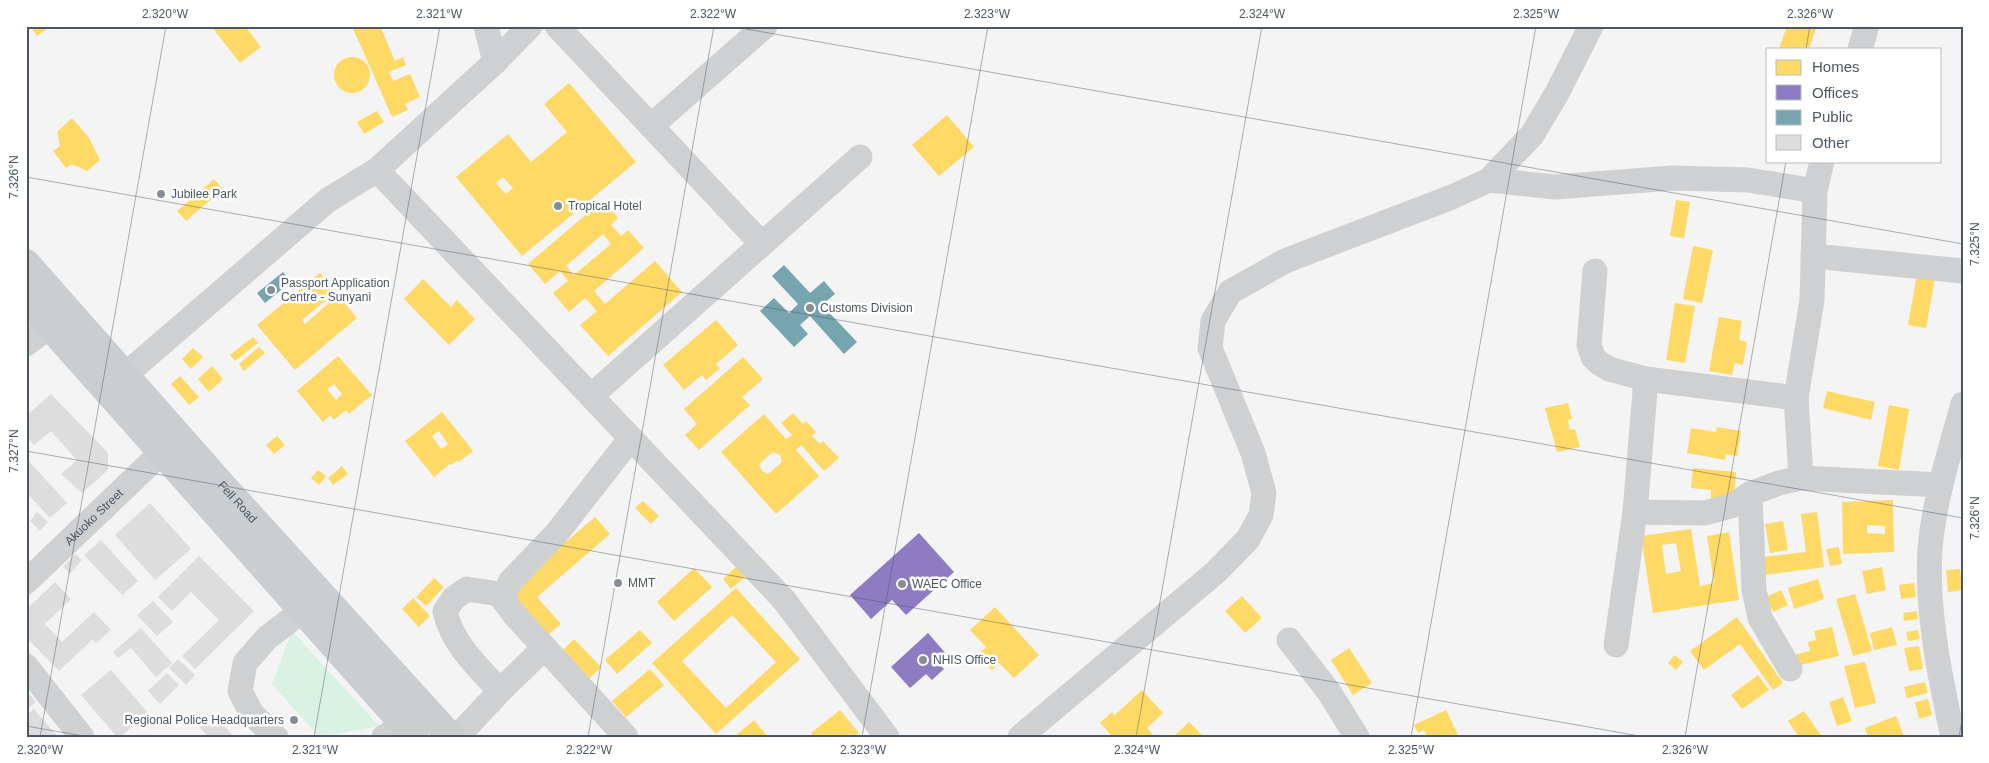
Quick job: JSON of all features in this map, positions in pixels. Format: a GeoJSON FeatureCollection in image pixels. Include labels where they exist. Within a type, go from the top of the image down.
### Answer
{"type":"FeatureCollection","features":[{"type":"Feature","properties":{"kind":"main road","name":"Fell Road"},"geometry":{"type":"LineString","coordinates":[[27,267],[451,737]]}},
{"type":"Feature","properties":{"kind":"main road","name":"Fell Road"},"geometry":{"type":"LineString","coordinates":[[26,300],[302,610],[401,733]]}},
{"type":"Feature","properties":{"kind":"street"},"geometry":{"type":"LineString","coordinates":[[486,26],[495,62]]}},
{"type":"Feature","properties":{"kind":"street"},"geometry":{"type":"LineString","coordinates":[[124,375],[328,200],[377,170],[495,62],[530,26]]}},
{"type":"Feature","properties":{"kind":"street"},"geometry":{"type":"LineString","coordinates":[[557,26],[762,244]]}},
{"type":"Feature","properties":{"kind":"street"},"geometry":{"type":"LineString","coordinates":[[651,126],[765,26]]}},
{"type":"Feature","properties":{"kind":"street"},"geometry":{"type":"LineString","coordinates":[[1020,737],[1216,572],[1248,539],[1261,515],[1264,492],[1253,453],[1210,348],[1213,321],[1230,292],[1285,261],[1452,197],[1489,180],[1532,135],[1558,93],[1591,26]]}},
{"type":"Feature","properties":{"kind":"street"},"geometry":{"type":"LineString","coordinates":[[1860,48],[1867,26]]}},
{"type":"Feature","properties":{"kind":"street"},"geometry":{"type":"LineString","coordinates":[[591,396],[860,157]]}},
{"type":"Feature","properties":{"kind":"street"},"geometry":{"type":"LineString","coordinates":[[1802,478],[1796,398],[1812,300],[1815,191],[1822,162]]}},
{"type":"Feature","properties":{"kind":"street"},"geometry":{"type":"LineString","coordinates":[[377,170],[784,600],[887,737]]}},
{"type":"Feature","properties":{"kind":"street"},"geometry":{"type":"LineString","coordinates":[[1489,180],[1555,187],[1672,178],[1748,180],[1815,191]]}},
{"type":"Feature","properties":{"kind":"street"},"geometry":{"type":"LineString","coordinates":[[1813,256],[1963,271]]}},
{"type":"Feature","properties":{"kind":"street"},"geometry":{"type":"LineString","coordinates":[[1595,271],[1589,344],[1593,357],[1599,363],[1609,369],[1646,379],[1796,398]]}},
{"type":"Feature","properties":{"kind":"street"},"geometry":{"type":"LineString","coordinates":[[26,344],[50,326]]}},
{"type":"Feature","properties":{"kind":"street"},"geometry":{"type":"LineString","coordinates":[[1616,645],[1635,512],[1646,379]]}},
{"type":"Feature","properties":{"kind":"street"},"geometry":{"type":"LineString","coordinates":[[1953,737],[1940,674],[1929,569],[1941,485],[1963,404]]}},
{"type":"Feature","properties":{"kind":"street"},"geometry":{"type":"LineString","coordinates":[[626,737],[544,648],[504,601],[510,582],[556,534],[631,438]]}},
{"type":"Feature","properties":{"kind":"street","name":"Akuoko Street"},"geometry":{"type":"LineString","coordinates":[[26,582],[162,453]]}},
{"type":"Feature","properties":{"kind":"street"},"geometry":{"type":"LineString","coordinates":[[1635,512],[1705,513],[1731,506],[1750,494],[1779,483],[1802,478],[1941,485]]}},
{"type":"Feature","properties":{"kind":"street"},"geometry":{"type":"LineString","coordinates":[[1750,494],[1754,590],[1760,618],[1790,670]]}},
{"type":"Feature","properties":{"kind":"street"},"geometry":{"type":"LineString","coordinates":[[500,691],[458,644],[448,623],[445,611],[454,598],[467,589],[505,595]]}},
{"type":"Feature","properties":{"kind":"street"},"geometry":{"type":"LineString","coordinates":[[276,737],[252,714],[240,692],[246,663],[267,638],[302,610]]}},
{"type":"Feature","properties":{"kind":"street"},"geometry":{"type":"LineString","coordinates":[[1289,640],[1329,692],[1357,737]]}},
{"type":"Feature","properties":{"kind":"street"},"geometry":{"type":"LineString","coordinates":[[457,737],[544,648]]}},
{"type":"Feature","properties":{"kind":"street"},"geometry":{"type":"LineString","coordinates":[[26,666],[82,737]]}},
{"type":"Feature","properties":{"kind":"green space"},"geometry":{"type":"Polygon","coordinates":[[[292,631],[379,726],[319,737],[272,684],[292,631]]]}},
{"type":"Feature","properties":{"kind":"building: Homes"},"geometry":{"type":"Polygon","coordinates":[[[30,26],[51,26],[37,36],[30,26]]]}},
{"type":"Feature","properties":{"kind":"building: Homes"},"geometry":{"type":"Polygon","coordinates":[[[211,26],[245,26],[261,47],[240,63],[211,26]]]}},
{"type":"Feature","properties":{"kind":"building: Homes"},"geometry":{"type":"Polygon","coordinates":[[[352,26],[380,26],[395,61],[403,57],[406,65],[389,72],[393,81],[410,74],[420,97],[405,104],[408,110],[392,117],[352,26]]]}},
{"type":"Feature","properties":{"kind":"building: Homes"},"geometry":{"type":"Polygon","coordinates":[[[1787,26],[1817,26],[1809,48],[1779,48],[1787,26]]]}},
{"type":"Feature","properties":{"kind":"building: Homes"},"geometry":{"type":"Polygon","coordinates":[[[352,57],[359,58],[365,62],[369,68],[369,82],[365,88],[359,92],[352,93],[345,92],[339,88],[335,82],[334,75],[335,68],[339,62],[345,58],[352,57]]]}},
{"type":"Feature","properties":{"kind":"building: Homes"},"geometry":{"type":"Polygon","coordinates":[[[569,83],[636,162],[522,256],[456,177],[508,134],[531,162],[567,132],[544,104],[569,83]],[[503,177],[496,183],[506,194],[513,188],[503,177]]]}},
{"type":"Feature","properties":{"kind":"building: Homes"},"geometry":{"type":"Polygon","coordinates":[[[377,111],[384,122],[364,134],[357,122],[377,111]]]}},
{"type":"Feature","properties":{"kind":"building: Homes"},"geometry":{"type":"Polygon","coordinates":[[[947,115],[974,147],[939,176],[912,145],[947,115]]]}},
{"type":"Feature","properties":{"kind":"building: Homes"},"geometry":{"type":"Polygon","coordinates":[[[72,118],[89,138],[100,160],[87,171],[72,164],[66,168],[53,151],[60,146],[57,132],[72,118]]]}},
{"type":"Feature","properties":{"kind":"building: Homes"},"geometry":{"type":"Polygon","coordinates":[[[214,179],[223,189],[186,221],[177,211],[214,179]]]}},
{"type":"Feature","properties":{"kind":"building: Homes"},"geometry":{"type":"Polygon","coordinates":[[[603,200],[618,218],[611,225],[621,236],[628,230],[644,248],[594,291],[605,304],[655,261],[682,292],[608,356],[580,325],[597,311],[585,298],[569,312],[553,293],[568,281],[560,271],[545,284],[528,264],[603,200]],[[603,234],[566,266],[574,275],[611,244],[603,234]]]}},
{"type":"Feature","properties":{"kind":"building: Homes"},"geometry":{"type":"Polygon","coordinates":[[[1676,200],[1690,202],[1684,238],[1670,236],[1676,200]]]}},
{"type":"Feature","properties":{"kind":"building: Homes"},"geometry":{"type":"Polygon","coordinates":[[[1693,246],[1713,250],[1702,303],[1683,299],[1693,246]]]}},
{"type":"Feature","properties":{"kind":"building: Homes"},"geometry":{"type":"Polygon","coordinates":[[[320,273],[336,292],[302,320],[305,324],[338,295],[357,318],[295,370],[257,325],[320,273]]]}},
{"type":"Feature","properties":{"kind":"building: Homes"},"geometry":{"type":"Polygon","coordinates":[[[1917,274],[1935,278],[1926,328],[1908,325],[1917,274]]]}},
{"type":"Feature","properties":{"kind":"building: Homes"},"geometry":{"type":"Polygon","coordinates":[[[423,279],[451,307],[457,300],[475,319],[449,345],[404,299],[423,279]]]}},
{"type":"Feature","properties":{"kind":"building: Homes"},"geometry":{"type":"Polygon","coordinates":[[[1675,303],[1695,306],[1685,363],[1666,360],[1675,303]]]}},
{"type":"Feature","properties":{"kind":"building: Homes"},"geometry":{"type":"Polygon","coordinates":[[[1719,317],[1742,321],[1739,340],[1747,342],[1743,365],[1735,363],[1732,375],[1709,371],[1719,317]]]}},
{"type":"Feature","properties":{"kind":"building: Homes"},"geometry":{"type":"Polygon","coordinates":[[[716,320],[738,345],[716,364],[720,368],[706,380],[702,375],[684,390],[663,365],[716,320]]]}},
{"type":"Feature","properties":{"kind":"building: Homes"},"geometry":{"type":"Polygon","coordinates":[[[253,337],[258,343],[235,361],[230,355],[253,337]]]}},
{"type":"Feature","properties":{"kind":"building: Homes"},"geometry":{"type":"Polygon","coordinates":[[[259,347],[265,353],[244,371],[239,364],[259,347]]]}},
{"type":"Feature","properties":{"kind":"building: Homes"},"geometry":{"type":"Polygon","coordinates":[[[193,348],[203,357],[191,369],[182,359],[193,348]]]}},
{"type":"Feature","properties":{"kind":"building: Homes"},"geometry":{"type":"Polygon","coordinates":[[[338,356],[372,395],[349,414],[346,410],[334,420],[330,415],[323,422],[297,391],[338,356]],[[334,384],[327,389],[336,400],[342,394],[334,384]]]}},
{"type":"Feature","properties":{"kind":"building: Homes"},"geometry":{"type":"Polygon","coordinates":[[[743,357],[763,379],[742,397],[750,405],[699,450],[685,435],[697,424],[684,409],[743,357]]]}},
{"type":"Feature","properties":{"kind":"building: Homes"},"geometry":{"type":"Polygon","coordinates":[[[212,366],[223,379],[209,392],[198,379],[212,366]]]}},
{"type":"Feature","properties":{"kind":"building: Homes"},"geometry":{"type":"Polygon","coordinates":[[[180,376],[199,397],[189,405],[171,384],[180,376]]]}},
{"type":"Feature","properties":{"kind":"building: Homes"},"geometry":{"type":"Polygon","coordinates":[[[1827,391],[1875,402],[1871,420],[1823,408],[1827,391]]]}},
{"type":"Feature","properties":{"kind":"building: Homes"},"geometry":{"type":"Polygon","coordinates":[[[1568,403],[1572,419],[1568,420],[1570,430],[1575,429],[1580,447],[1557,452],[1545,408],[1568,403]]]}},
{"type":"Feature","properties":{"kind":"building: Homes"},"geometry":{"type":"Polygon","coordinates":[[[1889,405],[1909,409],[1899,470],[1878,466],[1889,405]]]}},
{"type":"Feature","properties":{"kind":"building: Homes"},"geometry":{"type":"Polygon","coordinates":[[[442,412],[473,451],[459,462],[450,464],[434,477],[405,441],[442,412]],[[439,431],[432,436],[441,449],[448,444],[439,431]]]}},
{"type":"Feature","properties":{"kind":"building: Homes"},"geometry":{"type":"Polygon","coordinates":[[[793,413],[803,424],[806,421],[816,432],[812,436],[820,444],[823,441],[839,458],[824,471],[801,445],[796,450],[819,476],[776,514],[721,452],[764,414],[786,439],[792,435],[781,423],[793,413]],[[773,452],[759,464],[762,471],[768,474],[782,462],[780,455],[773,452]]]}},
{"type":"Feature","properties":{"kind":"building: Homes"},"geometry":{"type":"Polygon","coordinates":[[[1717,427],[1741,431],[1737,456],[1726,454],[1725,460],[1687,453],[1691,428],[1716,432],[1717,427]]]}},
{"type":"Feature","properties":{"kind":"building: Homes"},"geometry":{"type":"Polygon","coordinates":[[[277,436],[285,445],[274,454],[266,445],[277,436]]]}},
{"type":"Feature","properties":{"kind":"building: Homes"},"geometry":{"type":"Polygon","coordinates":[[[342,466],[348,474],[333,485],[328,478],[342,466]]]}},
{"type":"Feature","properties":{"kind":"building: Homes"},"geometry":{"type":"Polygon","coordinates":[[[1693,468],[1736,472],[1734,500],[1711,498],[1711,490],[1691,488],[1693,468]]]}},
{"type":"Feature","properties":{"kind":"building: Homes"},"geometry":{"type":"Polygon","coordinates":[[[318,470],[326,476],[319,485],[311,478],[318,470]]]}},
{"type":"Feature","properties":{"kind":"building: Homes"},"geometry":{"type":"Polygon","coordinates":[[[1893,500],[1894,552],[1843,554],[1842,502],[1893,500]],[[1867,525],[1867,533],[1885,534],[1885,526],[1867,525]]]}},
{"type":"Feature","properties":{"kind":"building: Homes"},"geometry":{"type":"Polygon","coordinates":[[[643,501],[659,516],[651,524],[635,508],[643,501]]]}},
{"type":"Feature","properties":{"kind":"building: Homes"},"geometry":{"type":"Polygon","coordinates":[[[1817,512],[1824,567],[1765,575],[1762,557],[1806,552],[1801,514],[1817,512]]]}},
{"type":"Feature","properties":{"kind":"building: Homes"},"geometry":{"type":"Polygon","coordinates":[[[595,517],[610,534],[537,597],[561,624],[548,635],[509,591],[595,517]]]}},
{"type":"Feature","properties":{"kind":"building: Homes"},"geometry":{"type":"Polygon","coordinates":[[[1783,521],[1788,550],[1770,553],[1765,524],[1783,521]]]}},
{"type":"Feature","properties":{"kind":"building: Homes"},"geometry":{"type":"Polygon","coordinates":[[[1691,529],[1700,586],[1714,583],[1707,536],[1729,532],[1739,600],[1653,613],[1641,536],[1691,529]],[[1676,543],[1662,545],[1666,574],[1681,571],[1676,543]]]}},
{"type":"Feature","properties":{"kind":"building: Homes"},"geometry":{"type":"Polygon","coordinates":[[[1839,547],[1842,564],[1830,566],[1826,549],[1839,547]]]}},
{"type":"Feature","properties":{"kind":"building: Homes"},"geometry":{"type":"Polygon","coordinates":[[[738,565],[747,575],[731,589],[723,579],[738,565]]]}},
{"type":"Feature","properties":{"kind":"building: Homes"},"geometry":{"type":"Polygon","coordinates":[[[1882,567],[1886,590],[1867,594],[1862,571],[1882,567]]]}},
{"type":"Feature","properties":{"kind":"building: Homes"},"geometry":{"type":"Polygon","coordinates":[[[694,568],[712,587],[674,621],[657,602],[694,568]]]}},
{"type":"Feature","properties":{"kind":"building: Homes"},"geometry":{"type":"Polygon","coordinates":[[[1960,569],[1963,590],[1948,592],[1946,570],[1960,569]]]}},
{"type":"Feature","properties":{"kind":"building: Homes"},"geometry":{"type":"Polygon","coordinates":[[[434,578],[444,587],[426,606],[416,597],[434,578]]]}},
{"type":"Feature","properties":{"kind":"building: Homes"},"geometry":{"type":"Polygon","coordinates":[[[1818,579],[1824,599],[1794,609],[1788,588],[1818,579]]]}},
{"type":"Feature","properties":{"kind":"building: Homes"},"geometry":{"type":"Polygon","coordinates":[[[1914,583],[1916,597],[1901,599],[1899,585],[1914,583]]]}},
{"type":"Feature","properties":{"kind":"building: Homes"},"geometry":{"type":"Polygon","coordinates":[[[736,588],[800,659],[716,734],[652,663],[736,588]],[[732,615],[682,661],[726,708],[776,662],[732,615]]]}},
{"type":"Feature","properties":{"kind":"building: Homes"},"geometry":{"type":"Polygon","coordinates":[[[1781,590],[1788,605],[1773,612],[1766,597],[1781,590]]]}},
{"type":"Feature","properties":{"kind":"building: Homes"},"geometry":{"type":"Polygon","coordinates":[[[1855,594],[1872,651],[1853,656],[1836,599],[1855,594]]]}},
{"type":"Feature","properties":{"kind":"building: Homes"},"geometry":{"type":"Polygon","coordinates":[[[1242,596],[1262,618],[1245,633],[1225,611],[1242,596]]]}},
{"type":"Feature","properties":{"kind":"building: Homes"},"geometry":{"type":"Polygon","coordinates":[[[413,598],[430,616],[419,627],[402,609],[413,598]]]}},
{"type":"Feature","properties":{"kind":"building: Homes"},"geometry":{"type":"Polygon","coordinates":[[[995,607],[1039,655],[1014,678],[999,663],[992,670],[978,655],[986,647],[970,630],[995,607]]]}},
{"type":"Feature","properties":{"kind":"building: Homes"},"geometry":{"type":"Polygon","coordinates":[[[1917,611],[1918,619],[1904,621],[1903,613],[1917,611]]]}},
{"type":"Feature","properties":{"kind":"building: Homes"},"geometry":{"type":"Polygon","coordinates":[[[1737,617],[1783,683],[1773,690],[1740,644],[1704,670],[1690,651],[1737,617]]]}},
{"type":"Feature","properties":{"kind":"building: Homes"},"geometry":{"type":"Polygon","coordinates":[[[1832,627],[1839,656],[1796,666],[1793,655],[1810,651],[1808,642],[1816,640],[1814,631],[1832,627]]]}},
{"type":"Feature","properties":{"kind":"building: Homes"},"geometry":{"type":"Polygon","coordinates":[[[1892,627],[1897,645],[1874,650],[1870,633],[1892,627]]]}},
{"type":"Feature","properties":{"kind":"building: Homes"},"geometry":{"type":"Polygon","coordinates":[[[640,630],[652,643],[617,674],[605,660],[640,630]]]}},
{"type":"Feature","properties":{"kind":"building: Homes"},"geometry":{"type":"Polygon","coordinates":[[[1918,630],[1920,639],[1908,641],[1906,632],[1918,630]]]}},
{"type":"Feature","properties":{"kind":"building: Homes"},"geometry":{"type":"Polygon","coordinates":[[[574,639],[601,667],[589,679],[562,651],[574,639]]]}},
{"type":"Feature","properties":{"kind":"building: Homes"},"geometry":{"type":"Polygon","coordinates":[[[1919,646],[1923,669],[1909,671],[1904,648],[1919,646]]]}},
{"type":"Feature","properties":{"kind":"building: Homes"},"geometry":{"type":"Polygon","coordinates":[[[1349,648],[1372,683],[1353,695],[1331,660],[1349,648]]]}},
{"type":"Feature","properties":{"kind":"building: Homes"},"geometry":{"type":"Polygon","coordinates":[[[1675,655],[1683,662],[1676,670],[1668,663],[1675,655]]]}},
{"type":"Feature","properties":{"kind":"building: Homes"},"geometry":{"type":"Polygon","coordinates":[[[1865,662],[1876,703],[1855,708],[1844,666],[1865,662]]]}},
{"type":"Feature","properties":{"kind":"building: Homes"},"geometry":{"type":"Polygon","coordinates":[[[650,669],[664,685],[626,717],[612,701],[650,669]]]}},
{"type":"Feature","properties":{"kind":"building: Homes"},"geometry":{"type":"Polygon","coordinates":[[[1758,675],[1769,690],[1742,709],[1731,695],[1758,675]]]}},
{"type":"Feature","properties":{"kind":"building: Homes"},"geometry":{"type":"Polygon","coordinates":[[[1925,682],[1928,693],[1907,698],[1904,687],[1925,682]]]}},
{"type":"Feature","properties":{"kind":"building: Homes"},"geometry":{"type":"Polygon","coordinates":[[[1142,690],[1163,713],[1147,728],[1155,737],[1113,737],[1100,723],[1112,712],[1115,715],[1142,690]]]}},
{"type":"Feature","properties":{"kind":"building: Homes"},"geometry":{"type":"Polygon","coordinates":[[[1843,697],[1852,721],[1837,726],[1829,702],[1843,697]]]}},
{"type":"Feature","properties":{"kind":"building: Homes"},"geometry":{"type":"Polygon","coordinates":[[[1928,699],[1932,715],[1919,719],[1915,702],[1928,699]]]}},
{"type":"Feature","properties":{"kind":"building: Homes"},"geometry":{"type":"Polygon","coordinates":[[[840,710],[859,733],[854,737],[814,737],[811,733],[840,710]]]}},
{"type":"Feature","properties":{"kind":"building: Homes"},"geometry":{"type":"Polygon","coordinates":[[[1446,710],[1459,737],[1427,737],[1424,730],[1418,733],[1414,725],[1446,710]]]}},
{"type":"Feature","properties":{"kind":"building: Homes"},"geometry":{"type":"Polygon","coordinates":[[[1804,711],[1822,737],[1799,737],[1788,721],[1804,711]]]}},
{"type":"Feature","properties":{"kind":"building: Homes"},"geometry":{"type":"Polygon","coordinates":[[[1896,716],[1904,737],[1868,737],[1865,728],[1896,716]]]}},
{"type":"Feature","properties":{"kind":"building: Homes"},"geometry":{"type":"Polygon","coordinates":[[[754,720],[768,737],[734,737],[754,720]]]}},
{"type":"Feature","properties":{"kind":"building: Homes"},"geometry":{"type":"Polygon","coordinates":[[[1189,722],[1204,737],[1173,737],[1189,722]]]}},
{"type":"Feature","properties":{"kind":"building: Offices","name":"WAEC Office"},"geometry":{"type":"Polygon","coordinates":[[[919,533],[954,572],[906,615],[892,600],[871,619],[850,595],[919,533]]]}},
{"type":"Feature","properties":{"kind":"building: Offices"},"geometry":{"type":"Polygon","coordinates":[[[928,633],[947,655],[938,663],[944,669],[932,680],[926,674],[910,688],[891,667],[928,633]]]}},
{"type":"Feature","properties":{"kind":"building: Public","name":"Customs Division"},"geometry":{"type":"Polygon","coordinates":[[[784,265],[810,293],[824,281],[835,294],[822,305],[857,342],[844,354],[810,316],[800,325],[808,334],[794,347],[760,311],[774,298],[789,313],[798,304],[772,276],[784,265]]]}},
{"type":"Feature","properties":{"kind":"building: Public"},"geometry":{"type":"Polygon","coordinates":[[[283,272],[291,282],[265,303],[257,293],[283,272]]]}},
{"type":"Feature","properties":{"kind":"building: Other"},"geometry":{"type":"Polygon","coordinates":[[[51,394],[108,453],[108,470],[82,493],[61,474],[77,460],[51,431],[34,445],[26,435],[26,416],[51,394]]]}},
{"type":"Feature","properties":{"kind":"building: Other"},"geometry":{"type":"Polygon","coordinates":[[[26,458],[67,503],[50,518],[26,492],[26,458]]]}},
{"type":"Feature","properties":{"kind":"building: Other"},"geometry":{"type":"Polygon","coordinates":[[[150,503],[191,549],[155,580],[115,535],[150,503]]]}},
{"type":"Feature","properties":{"kind":"building: Other"},"geometry":{"type":"Polygon","coordinates":[[[37,512],[48,522],[40,531],[30,521],[37,512]]]}},
{"type":"Feature","properties":{"kind":"building: Other"},"geometry":{"type":"Polygon","coordinates":[[[101,540],[138,581],[122,595],[84,555],[101,540]]]}},
{"type":"Feature","properties":{"kind":"building: Other"},"geometry":{"type":"Polygon","coordinates":[[[75,554],[82,560],[70,574],[63,567],[75,554]]]}},
{"type":"Feature","properties":{"kind":"building: Other"},"geometry":{"type":"Polygon","coordinates":[[[199,556],[254,611],[195,669],[182,656],[219,620],[191,592],[172,611],[158,597],[199,556]]]}},
{"type":"Feature","properties":{"kind":"building: Other"},"geometry":{"type":"Polygon","coordinates":[[[55,582],[71,599],[45,624],[62,642],[94,612],[111,630],[96,643],[93,639],[59,671],[26,637],[26,610],[55,582]]]}},
{"type":"Feature","properties":{"kind":"building: Other"},"geometry":{"type":"Polygon","coordinates":[[[153,601],[173,622],[157,636],[137,615],[153,601]]]}},
{"type":"Feature","properties":{"kind":"building: Other"},"geometry":{"type":"Polygon","coordinates":[[[141,628],[172,663],[156,677],[131,648],[118,658],[113,652],[141,628]]]}},
{"type":"Feature","properties":{"kind":"building: Other"},"geometry":{"type":"Polygon","coordinates":[[[178,659],[195,675],[186,685],[169,668],[178,659]]]}},
{"type":"Feature","properties":{"kind":"building: Other"},"geometry":{"type":"Polygon","coordinates":[[[111,670],[148,713],[120,737],[117,737],[81,695],[111,670]]]}},
{"type":"Feature","properties":{"kind":"building: Other"},"geometry":{"type":"Polygon","coordinates":[[[167,673],[179,685],[160,704],[148,691],[167,673]]]}},
{"type":"Feature","properties":{"kind":"building: Other"},"geometry":{"type":"Polygon","coordinates":[[[26,690],[36,702],[26,710],[26,690]]]}},
{"type":"Feature","properties":{"kind":"building: Other"},"geometry":{"type":"Polygon","coordinates":[[[34,709],[58,737],[26,735],[26,715],[34,709]]]}},
{"type":"Feature","properties":{"kind":"building: Other"},"geometry":{"type":"Polygon","coordinates":[[[213,712],[234,737],[208,737],[198,725],[213,712]]]}},
{"type":"Feature","properties":{"kind":"place","name":"Jubilee Park"},"geometry":{"type":"Point","coordinates":[161,194]}},
{"type":"Feature","properties":{"kind":"place","name":"Tropical Hotel"},"geometry":{"type":"Point","coordinates":[558,206]}},
{"type":"Feature","properties":{"kind":"place","name":"Passport Application Centre - Sunyani"},"geometry":{"type":"Point","coordinates":[271,290]}},
{"type":"Feature","properties":{"kind":"place","name":"Customs Division"},"geometry":{"type":"Point","coordinates":[810,308]}},
{"type":"Feature","properties":{"kind":"place","name":"MMT"},"geometry":{"type":"Point","coordinates":[618,583]}},
{"type":"Feature","properties":{"kind":"place","name":"WAEC Office"},"geometry":{"type":"Point","coordinates":[902,584]}},
{"type":"Feature","properties":{"kind":"place","name":"NHIS Office"},"geometry":{"type":"Point","coordinates":[923,660]}},
{"type":"Feature","properties":{"kind":"place","name":"Regional Police Headquarters"},"geometry":{"type":"Point","coordinates":[294,720]}}]}
